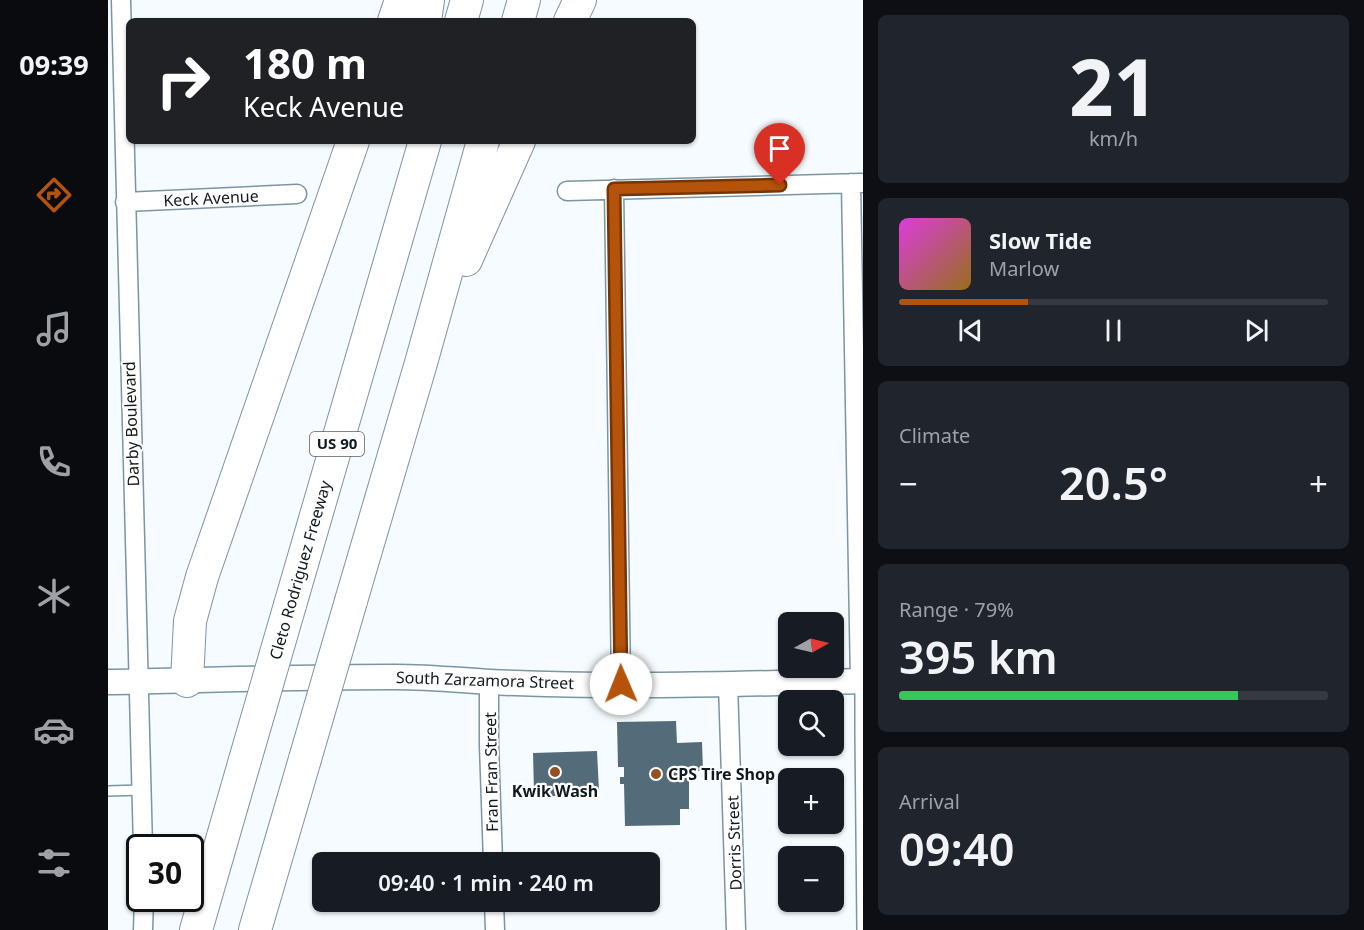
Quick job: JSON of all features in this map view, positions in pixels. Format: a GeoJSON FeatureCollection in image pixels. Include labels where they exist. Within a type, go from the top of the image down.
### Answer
{"type":"FeatureCollection","features":[{"type":"Feature","properties":{"kind":"highway"},"geometry":{"type":"LineString","coordinates":[[395,18],[402,0]]}},
{"type":"Feature","properties":{"kind":"highway"},"geometry":{"type":"LineString","coordinates":[[425,18],[428,0]]}},
{"type":"Feature","properties":{"kind":"highway"},"geometry":{"type":"LineString","coordinates":[[462,18],[467,0]]}},
{"type":"Feature","properties":{"kind":"highway"},"geometry":{"type":"LineString","coordinates":[[519,18],[524,0]]}},
{"type":"Feature","properties":{"kind":"highway"},"geometry":{"type":"LineString","coordinates":[[571,18],[580,0]]}},
{"type":"Feature","properties":{"kind":"highway"},"geometry":{"type":"LineString","coordinates":[[187,681],[190,621],[202,577],[352,144]]}},
{"type":"Feature","properties":{"kind":"highway"},"geometry":{"type":"LineString","coordinates":[[384,282],[406,144]]}},
{"type":"Feature","properties":{"kind":"highway","name":"Cleto Rodriguez Freeway"},"geometry":{"type":"LineString","coordinates":[[196,930],[424,144]]}},
{"type":"Feature","properties":{"kind":"highway"},"geometry":{"type":"LineString","coordinates":[[255,930],[421,363],[482,144]]}},
{"type":"Feature","properties":{"kind":"highway"},"geometry":{"type":"LineString","coordinates":[[421,363],[518,144]]}},
{"type":"Feature","properties":{"kind":"main road","name":"South Zarzamora Street"},"geometry":{"type":"LineString","coordinates":[[108,682],[395,677],[489,682],[621,684],[861,681]]}},
{"type":"Feature","properties":{"kind":"street","name":"Darby Boulevard"},"geometry":{"type":"LineString","coordinates":[[121,0],[143,834]]}},
{"type":"Feature","properties":{"kind":"street"},"geometry":{"type":"LineString","coordinates":[[567,190],[857,183],[861,681]]}},
{"type":"Feature","properties":{"kind":"street"},"geometry":{"type":"LineString","coordinates":[[614,189],[621,684]]}},
{"type":"Feature","properties":{"kind":"street","name":"Keck Avenue"},"geometry":{"type":"LineString","coordinates":[[125,202],[297,194]]}},
{"type":"Feature","properties":{"kind":"street","name":"Fran Fran Street"},"geometry":{"type":"LineString","coordinates":[[489,682],[493,852]]}},
{"type":"Feature","properties":{"kind":"street","name":"Dorris Street"},"geometry":{"type":"LineString","coordinates":[[728,684],[736,930]]}},
{"type":"Feature","properties":{"kind":"street"},"geometry":{"type":"LineString","coordinates":[[142,930],[143,912]]}},
{"type":"Feature","properties":{"kind":"street"},"geometry":{"type":"LineString","coordinates":[[494,912],[495,930]]}},
{"type":"Feature","properties":{"kind":"lane"},"geometry":{"type":"LineString","coordinates":[[861,681],[862,930]]}},
{"type":"Feature","properties":{"kind":"lane"},"geometry":{"type":"LineString","coordinates":[[108,790],[142,790]]}},
{"type":"Feature","properties":{"kind":"building","name":"CPS Tire Shop"},"geometry":{"type":"Polygon","coordinates":[[[676,721],[677,743],[702,742],[703,771],[689,771],[689,809],[680,809],[680,825],[625,826],[624,784],[620,784],[620,777],[624,777],[624,767],[618,767],[617,722],[676,721]]]}},
{"type":"Feature","properties":{"kind":"building","name":"Kwik Wash"},"geometry":{"type":"Polygon","coordinates":[[[597,751],[599,791],[561,791],[561,796],[550,796],[550,792],[534,792],[533,753],[597,751]]]}},
{"type":"Feature","properties":{"kind":"place","name":"Kwik Wash"},"geometry":{"type":"Point","coordinates":[555,772]}},
{"type":"Feature","properties":{"kind":"place","name":"CPS Tire Shop"},"geometry":{"type":"Point","coordinates":[656,774]}},
{"type":"Feature","properties":{"kind":"route"},"geometry":{"type":"LineString","coordinates":[[621,684],[614,189],[780,185]]}}]}
